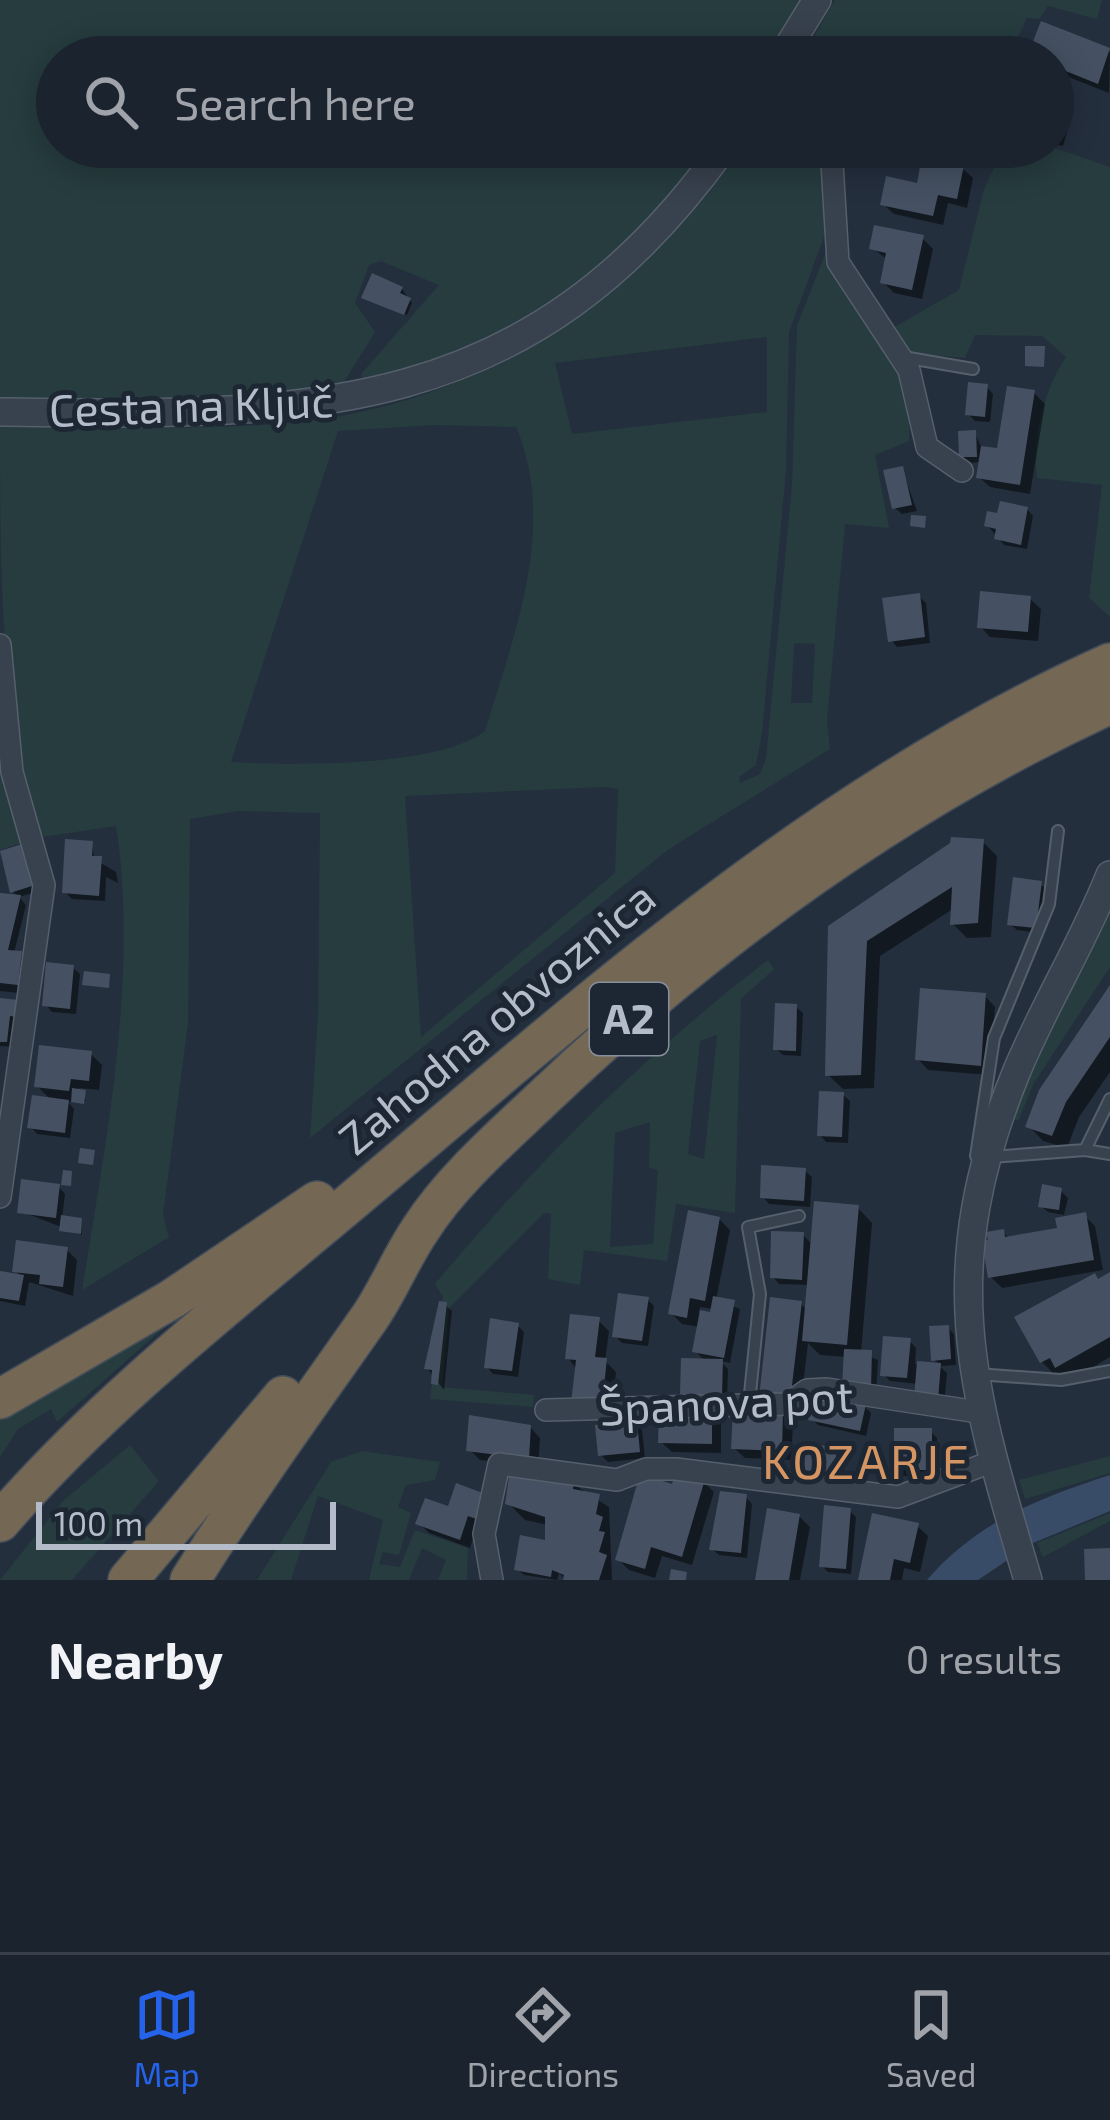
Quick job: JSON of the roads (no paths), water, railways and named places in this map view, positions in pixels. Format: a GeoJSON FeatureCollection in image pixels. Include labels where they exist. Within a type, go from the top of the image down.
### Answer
{"type":"FeatureCollection","features":[{"type":"Feature","properties":{"kind":"highway","name":"Zahodna obvoznica"},"geometry":{"type":"LineString","coordinates":[[0,1522],[98,1420],[649,952],[778,854],[928,758],[1110,663]]}},
{"type":"Feature","properties":{"kind":"highway","name":"Zahodna obvoznica"},"geometry":{"type":"LineString","coordinates":[[190,1580],[297,1417],[372,1315],[420,1229],[555,1086],[734,933],[912,811],[1110,704]]}},
{"type":"Feature","properties":{"kind":"highway"},"geometry":{"type":"LineString","coordinates":[[0,1399],[156,1309],[331,1191],[430,1135]]}},
{"type":"Feature","properties":{"kind":"highway"},"geometry":{"type":"LineString","coordinates":[[128,1580],[420,1229]]}},
{"type":"Feature","properties":{"kind":"street"},"geometry":{"type":"LineString","coordinates":[[795,36],[817,0]]}},
{"type":"Feature","properties":{"kind":"street","name":"Cesta na Ključ"},"geometry":{"type":"LineString","coordinates":[[0,412],[258,411],[403,387],[502,345],[592,288],[655,232],[707,168]]}},
{"type":"Feature","properties":{"kind":"street"},"geometry":{"type":"LineString","coordinates":[[831,168],[833,238],[842,274],[903,357],[927,447],[962,471]]}},
{"type":"Feature","properties":{"kind":"street"},"geometry":{"type":"LineString","coordinates":[[0,645],[12,772],[44,885],[0,1198]]}},
{"type":"Feature","properties":{"kind":"street"},"geometry":{"type":"LineString","coordinates":[[1028,1579],[978,1412],[968,1269],[986,1167],[1016,1072],[1110,874]]}},
{"type":"Feature","properties":{"kind":"street","name":"Španova pot"},"geometry":{"type":"LineString","coordinates":[[545,1410],[787,1404],[806,1390],[827,1390],[978,1412]]}},
{"type":"Feature","properties":{"kind":"street"},"geometry":{"type":"LineString","coordinates":[[492,1580],[484,1534],[499,1464],[617,1480],[646,1469],[676,1469],[898,1497],[991,1462]]}},
{"type":"Feature","properties":{"kind":"lane"},"geometry":{"type":"LineString","coordinates":[[903,357],[973,369]]}},
{"type":"Feature","properties":{"kind":"lane"},"geometry":{"type":"LineString","coordinates":[[1058,831],[1049,904],[994,1037],[977,1126],[976,1158],[986,1167],[1085,1150],[1110,1154]]}},
{"type":"Feature","properties":{"kind":"lane"},"geometry":{"type":"LineString","coordinates":[[1085,1150],[1110,1100]]}},
{"type":"Feature","properties":{"kind":"lane"},"geometry":{"type":"LineString","coordinates":[[749,1404],[760,1294],[748,1227],[799,1216]]}},
{"type":"Feature","properties":{"kind":"lane"},"geometry":{"type":"LineString","coordinates":[[972,1375],[1061,1380],[1110,1371]]}},
{"type":"Feature","properties":{"kind":"water"},"geometry":{"type":"Polygon","coordinates":[[[1110,1475],[1110,1511],[1033,1543],[978,1580],[927,1580],[988,1527],[1058,1493],[1110,1475]]]}},
{"type":"Feature","properties":{"kind":"district","name":"KOZARJE"},"geometry":{"type":"Point","coordinates":[867,1462]}}]}
